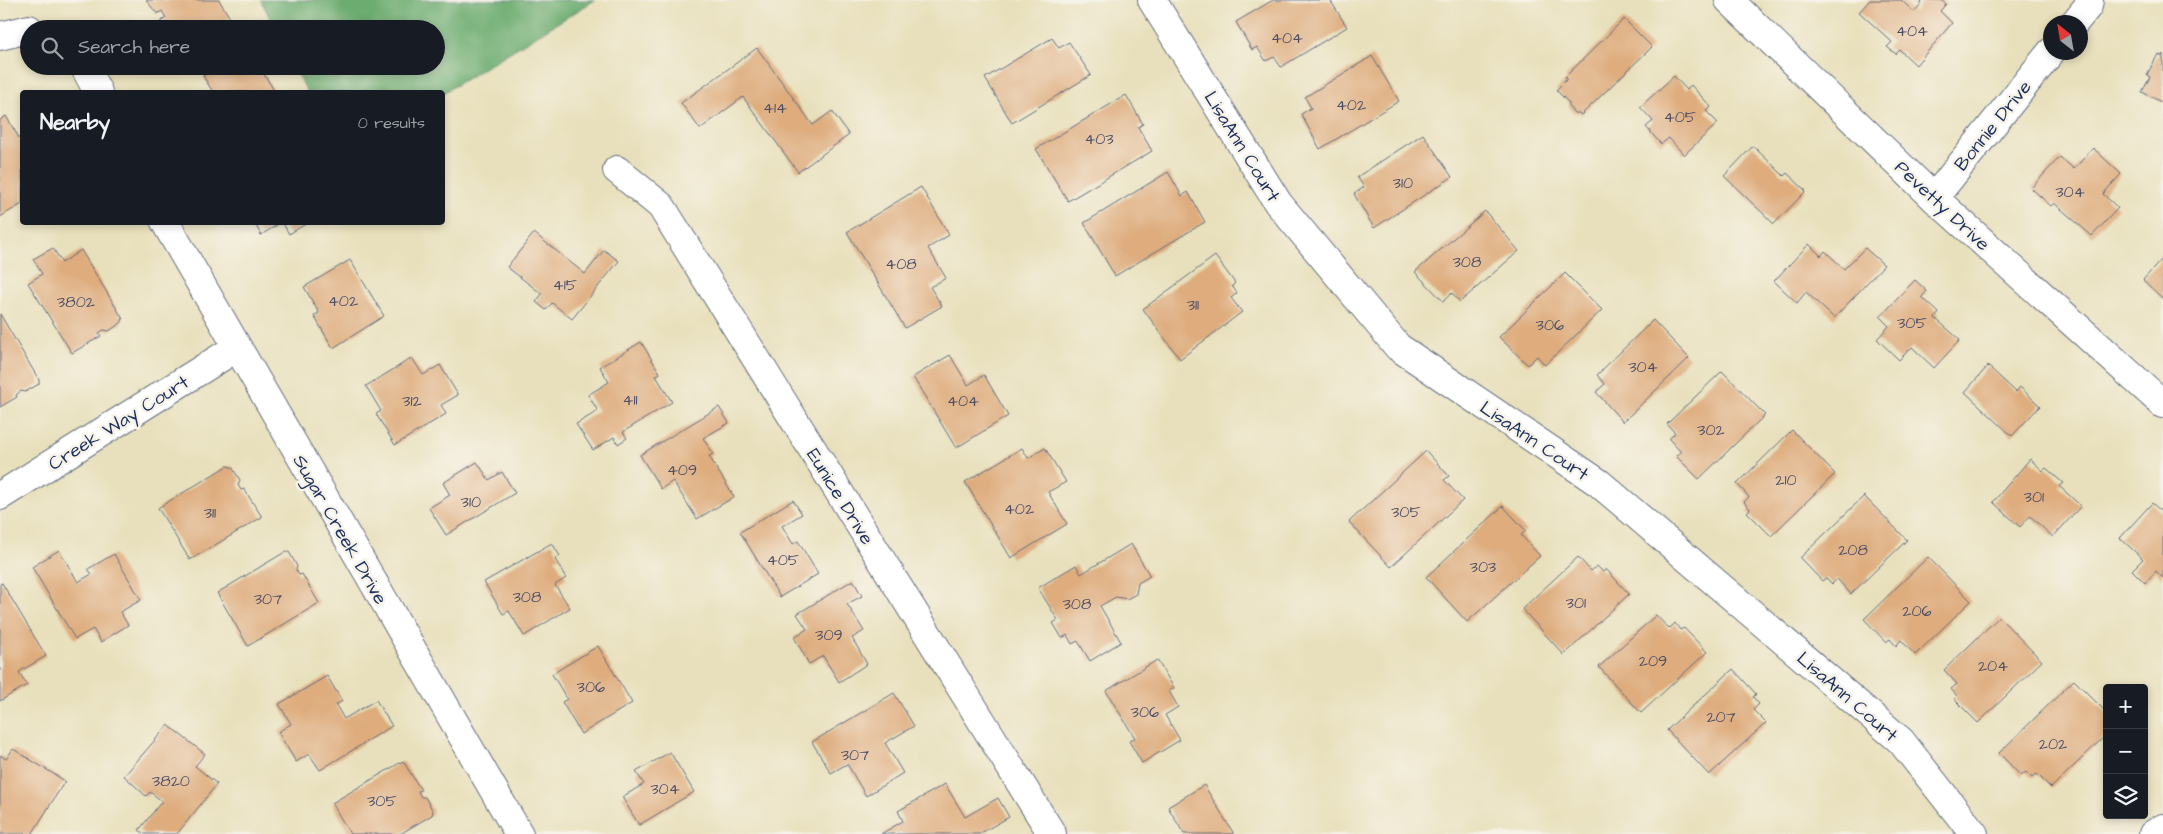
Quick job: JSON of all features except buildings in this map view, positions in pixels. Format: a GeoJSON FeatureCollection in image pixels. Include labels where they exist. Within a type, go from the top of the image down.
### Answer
{"type":"FeatureCollection","features":[{"type":"Feature","properties":{"kind":"street","name":"LisaAnn Court"},"geometry":{"type":"LineString","coordinates":[[1152,0],[1278,203],[1398,347],[1600,483],[1901,741],[1974,834]]}},
{"type":"Feature","properties":{"kind":"street","name":"Pevetty Drive"},"geometry":{"type":"LineString","coordinates":[[1729,0],[1934,198],[2163,404]]}},
{"type":"Feature","properties":{"kind":"street"},"geometry":{"type":"LineString","coordinates":[[2081,15],[2090,0]]}},
{"type":"Feature","properties":{"kind":"street"},"geometry":{"type":"LineString","coordinates":[[0,36],[20,31]]}},
{"type":"Feature","properties":{"kind":"street","name":"Bonnie Drive"},"geometry":{"type":"LineString","coordinates":[[1934,198],[2045,60]]}},
{"type":"Feature","properties":{"kind":"street"},"geometry":{"type":"LineString","coordinates":[[89,75],[97,90]]}},
{"type":"Feature","properties":{"kind":"street","name":"Eunice Drive"},"geometry":{"type":"LineString","coordinates":[[617,170],[661,206],[1052,834]]}},
{"type":"Feature","properties":{"kind":"street","name":"Sugar Creek Drive"},"geometry":{"type":"LineString","coordinates":[[167,225],[518,834]]}},
{"type":"Feature","properties":{"kind":"street","name":"Creek Way Court"},"geometry":{"type":"LineString","coordinates":[[0,496],[236,348]]}},
{"type":"Feature","properties":{"kind":"street"},"geometry":{"type":"LineString","coordinates":[[2153,834],[2163,828]]}},
{"type":"Feature","properties":{"kind":"green space"},"geometry":{"type":"Polygon","coordinates":[[[261,0],[595,0],[445,92],[445,90],[306,90],[298,75],[445,75],[445,20],[271,20],[261,0]]]}}]}
